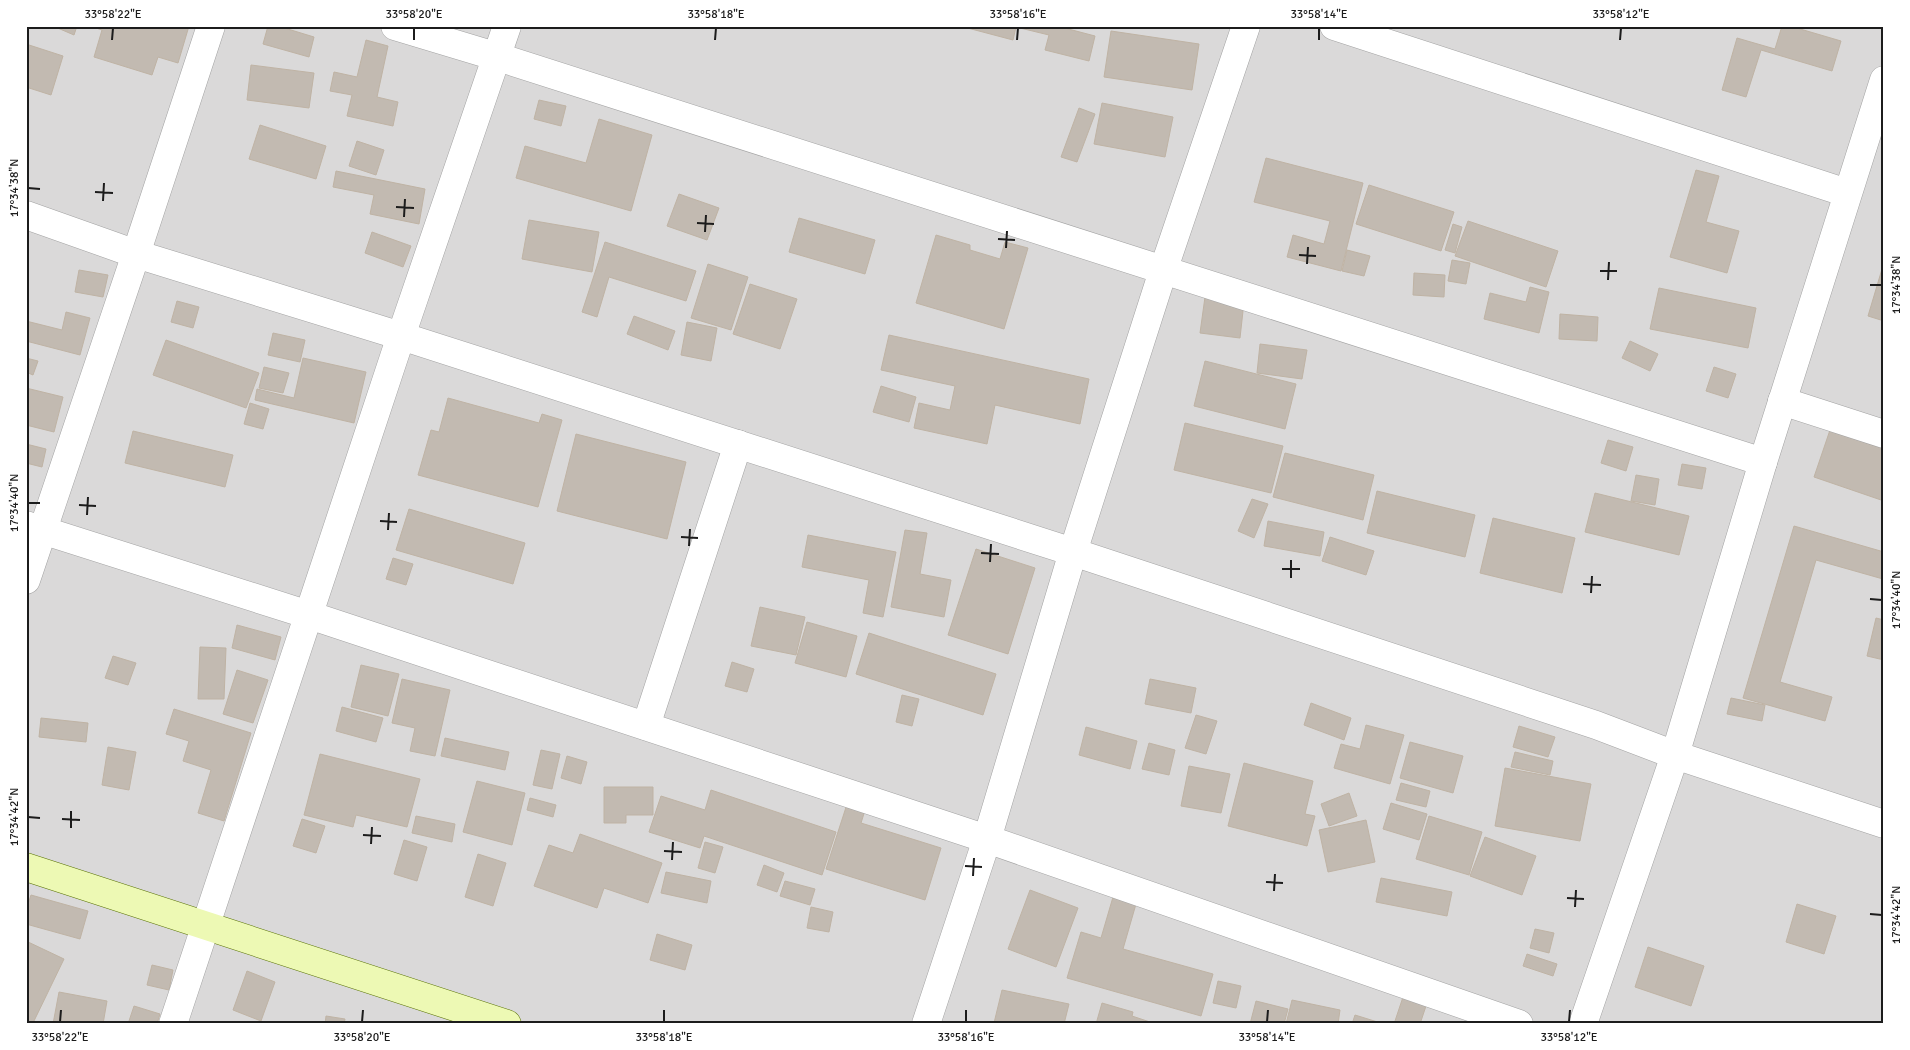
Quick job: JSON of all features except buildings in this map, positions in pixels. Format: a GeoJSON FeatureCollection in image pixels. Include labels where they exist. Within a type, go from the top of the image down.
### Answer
{"type":"FeatureCollection","features":[{"type":"Feature","properties":{"kind":"street"},"geometry":{"type":"LineString","coordinates":[[26,580],[34,528],[136,254],[211,26]]}},
{"type":"Feature","properties":{"kind":"street"},"geometry":{"type":"LineString","coordinates":[[395,26],[498,57],[1763,462]]}},
{"type":"Feature","properties":{"kind":"street"},"geometry":{"type":"LineString","coordinates":[[174,1024],[401,336],[498,57],[507,26]]}},
{"type":"Feature","properties":{"kind":"street"},"geometry":{"type":"LineString","coordinates":[[926,1024],[987,838],[1073,552],[1163,271],[1246,26]]}},
{"type":"Feature","properties":{"kind":"street"},"geometry":{"type":"LineString","coordinates":[[1334,26],[1847,193]]}},
{"type":"Feature","properties":{"kind":"street"},"geometry":{"type":"LineString","coordinates":[[1583,1024],[1675,754],[1763,462],[1884,80]]}},
{"type":"Feature","properties":{"kind":"street"},"geometry":{"type":"LineString","coordinates":[[26,215],[136,254],[401,336],[1073,552],[1587,722],[1675,754],[1884,824]]}},
{"type":"Feature","properties":{"kind":"street"},"geometry":{"type":"LineString","coordinates":[[1782,401],[1884,434]]}},
{"type":"Feature","properties":{"kind":"street"},"geometry":{"type":"LineString","coordinates":[[646,726],[738,444]]}},
{"type":"Feature","properties":{"kind":"street"},"geometry":{"type":"LineString","coordinates":[[34,528],[309,615],[987,838],[1519,1024]]}},
{"type":"Feature","properties":{"kind":"street"},"geometry":{"type":"LineString","coordinates":[[26,867],[507,1024]]}},
{"type":"Feature","properties":{"kind":"shaded area"},"geometry":{"type":"Polygon","coordinates":[[[26,26],[1884,26],[1884,1024],[26,1024],[26,26]]]}}]}
